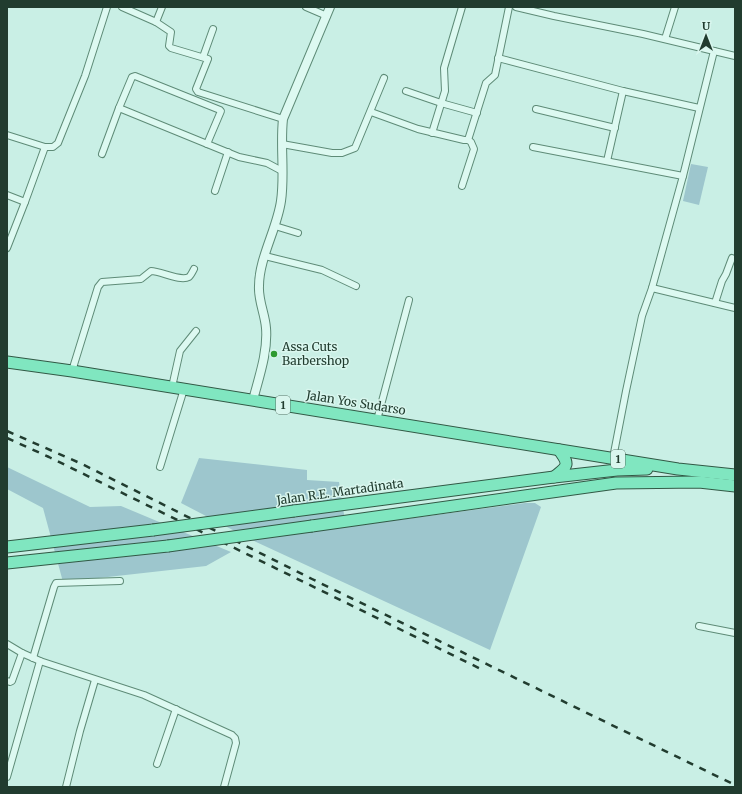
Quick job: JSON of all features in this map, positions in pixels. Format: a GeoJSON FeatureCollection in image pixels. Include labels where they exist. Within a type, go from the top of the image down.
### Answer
{"type":"FeatureCollection","features":[{"type":"Feature","properties":{"kind":"highway","name":"Jalan Yos Sudarso"},"geometry":{"type":"LineString","coordinates":[[7,362],[254,400],[678,469]]}},
{"type":"Feature","properties":{"kind":"highway"},"geometry":{"type":"LineString","coordinates":[[554,477],[564,470],[566,465],[566,459],[559,450]]}},
{"type":"Feature","properties":{"kind":"highway","name":"Jalan R.E. Martadinata"},"geometry":{"type":"LineString","coordinates":[[7,547],[153,530],[554,477],[617,470],[678,469]]}},
{"type":"Feature","properties":{"kind":"highway","name":"1"},"geometry":{"type":"LineString","coordinates":[[678,469],[735,474]]}},
{"type":"Feature","properties":{"kind":"highway","name":"1"},"geometry":{"type":"LineString","coordinates":[[7,563],[168,546],[593,486],[699,482],[735,486]]}},
{"type":"Feature","properties":{"kind":"street"},"geometry":{"type":"LineString","coordinates":[[7,135],[45,147],[53,147],[58,142],[84,76],[107,7]]}},
{"type":"Feature","properties":{"kind":"street"},"geometry":{"type":"LineString","coordinates":[[122,7],[156,22],[171,33],[171,48],[208,59],[196,89],[198,92],[283,119]]}},
{"type":"Feature","properties":{"kind":"street"},"geometry":{"type":"LineString","coordinates":[[156,22],[162,7]]}},
{"type":"Feature","properties":{"kind":"street"},"geometry":{"type":"LineString","coordinates":[[306,7],[327,16]]}},
{"type":"Feature","properties":{"kind":"street"},"geometry":{"type":"LineString","coordinates":[[254,400],[266,342],[265,318],[259,295],[259,285],[264,256],[275,226],[281,201],[283,119],[330,7]]}},
{"type":"Feature","properties":{"kind":"street"},"geometry":{"type":"LineString","coordinates":[[432,133],[445,87],[444,68],[462,7]]}},
{"type":"Feature","properties":{"kind":"street"},"geometry":{"type":"LineString","coordinates":[[468,140],[486,83],[495,75],[509,7]]}},
{"type":"Feature","properties":{"kind":"street"},"geometry":{"type":"LineString","coordinates":[[516,7],[665,39],[735,56]]}},
{"type":"Feature","properties":{"kind":"street"},"geometry":{"type":"LineString","coordinates":[[665,39],[675,7]]}},
{"type":"Feature","properties":{"kind":"street"},"geometry":{"type":"LineString","coordinates":[[203,57],[213,29]]}},
{"type":"Feature","properties":{"kind":"street"},"geometry":{"type":"LineString","coordinates":[[613,458],[642,316],[652,288],[714,51]]}},
{"type":"Feature","properties":{"kind":"street"},"geometry":{"type":"LineString","coordinates":[[498,58],[623,91],[699,108]]}},
{"type":"Feature","properties":{"kind":"street"},"geometry":{"type":"LineString","coordinates":[[102,154],[132,77],[136,76],[220,110],[221,112],[207,144]]}},
{"type":"Feature","properties":{"kind":"street"},"geometry":{"type":"LineString","coordinates":[[282,144],[332,153],[342,153],[355,148],[384,78]]}},
{"type":"Feature","properties":{"kind":"street"},"geometry":{"type":"LineString","coordinates":[[406,91],[476,113]]}},
{"type":"Feature","properties":{"kind":"street"},"geometry":{"type":"LineString","coordinates":[[607,161],[623,91]]}},
{"type":"Feature","properties":{"kind":"street"},"geometry":{"type":"LineString","coordinates":[[119,108],[239,157],[267,163],[282,170]]}},
{"type":"Feature","properties":{"kind":"street"},"geometry":{"type":"LineString","coordinates":[[536,109],[615,128]]}},
{"type":"Feature","properties":{"kind":"street"},"geometry":{"type":"LineString","coordinates":[[371,112],[432,133],[468,140],[471,142],[474,149],[462,186]]}},
{"type":"Feature","properties":{"kind":"street"},"geometry":{"type":"LineString","coordinates":[[7,248],[45,147]]}},
{"type":"Feature","properties":{"kind":"street"},"geometry":{"type":"LineString","coordinates":[[533,147],[682,176]]}},
{"type":"Feature","properties":{"kind":"street"},"geometry":{"type":"LineString","coordinates":[[215,191],[228,152]]}},
{"type":"Feature","properties":{"kind":"street"},"geometry":{"type":"LineString","coordinates":[[7,195],[25,202]]}},
{"type":"Feature","properties":{"kind":"street"},"geometry":{"type":"LineString","coordinates":[[275,226],[298,233]]}},
{"type":"Feature","properties":{"kind":"street"},"geometry":{"type":"LineString","coordinates":[[264,256],[322,270],[356,286]]}},
{"type":"Feature","properties":{"kind":"street"},"geometry":{"type":"LineString","coordinates":[[715,303],[722,281],[732,258]]}},
{"type":"Feature","properties":{"kind":"street"},"geometry":{"type":"LineString","coordinates":[[72,371],[98,287],[102,282],[141,279],[151,271],[186,278],[190,276],[194,269]]}},
{"type":"Feature","properties":{"kind":"street"},"geometry":{"type":"LineString","coordinates":[[652,288],[735,308]]}},
{"type":"Feature","properties":{"kind":"street"},"geometry":{"type":"LineString","coordinates":[[377,420],[409,300]]}},
{"type":"Feature","properties":{"kind":"street"},"geometry":{"type":"LineString","coordinates":[[172,387],[180,351],[196,331]]}},
{"type":"Feature","properties":{"kind":"street"},"geometry":{"type":"LineString","coordinates":[[160,467],[184,389]]}},
{"type":"Feature","properties":{"kind":"street"},"geometry":{"type":"LineString","coordinates":[[33,658],[56,583],[120,581]]}},
{"type":"Feature","properties":{"kind":"street"},"geometry":{"type":"LineString","coordinates":[[699,626],[735,633]]}},
{"type":"Feature","properties":{"kind":"street"},"geometry":{"type":"LineString","coordinates":[[7,644],[40,661],[144,695],[228,733],[235,738],[236,743],[224,787]]}},
{"type":"Feature","properties":{"kind":"street"},"geometry":{"type":"LineString","coordinates":[[7,681],[12,681],[22,653]]}},
{"type":"Feature","properties":{"kind":"street"},"geometry":{"type":"LineString","coordinates":[[7,777],[9,763],[40,661]]}},
{"type":"Feature","properties":{"kind":"street"},"geometry":{"type":"LineString","coordinates":[[66,787],[95,680]]}},
{"type":"Feature","properties":{"kind":"street"},"geometry":{"type":"LineString","coordinates":[[158,764],[176,709]]}},
{"type":"Feature","properties":{"kind":"shaded area"},"geometry":{"type":"Polygon","coordinates":[[[691,164],[708,167],[699,205],[683,201],[691,164]]]}},
{"type":"Feature","properties":{"kind":"shaded area"},"geometry":{"type":"Polygon","coordinates":[[[199,458],[307,470],[307,480],[339,482],[346,527],[525,503],[535,503],[541,507],[490,650],[252,540],[181,503],[199,458]]]}},
{"type":"Feature","properties":{"kind":"shaded area"},"geometry":{"type":"Polygon","coordinates":[[[7,467],[90,507],[121,506],[231,552],[206,566],[63,582],[43,508],[7,489],[7,467]]]}},
{"type":"Feature","properties":{"kind":"railway"},"geometry":{"type":"LineString","coordinates":[[7,431],[82,464],[312,579],[735,785]]}},
{"type":"Feature","properties":{"kind":"railway"},"geometry":{"type":"LineString","coordinates":[[7,438],[49,457],[485,671]]}},
{"type":"Feature","properties":{"kind":"place","name":"Assa Cuts Barbershop"},"geometry":{"type":"Point","coordinates":[274,354]}}]}
